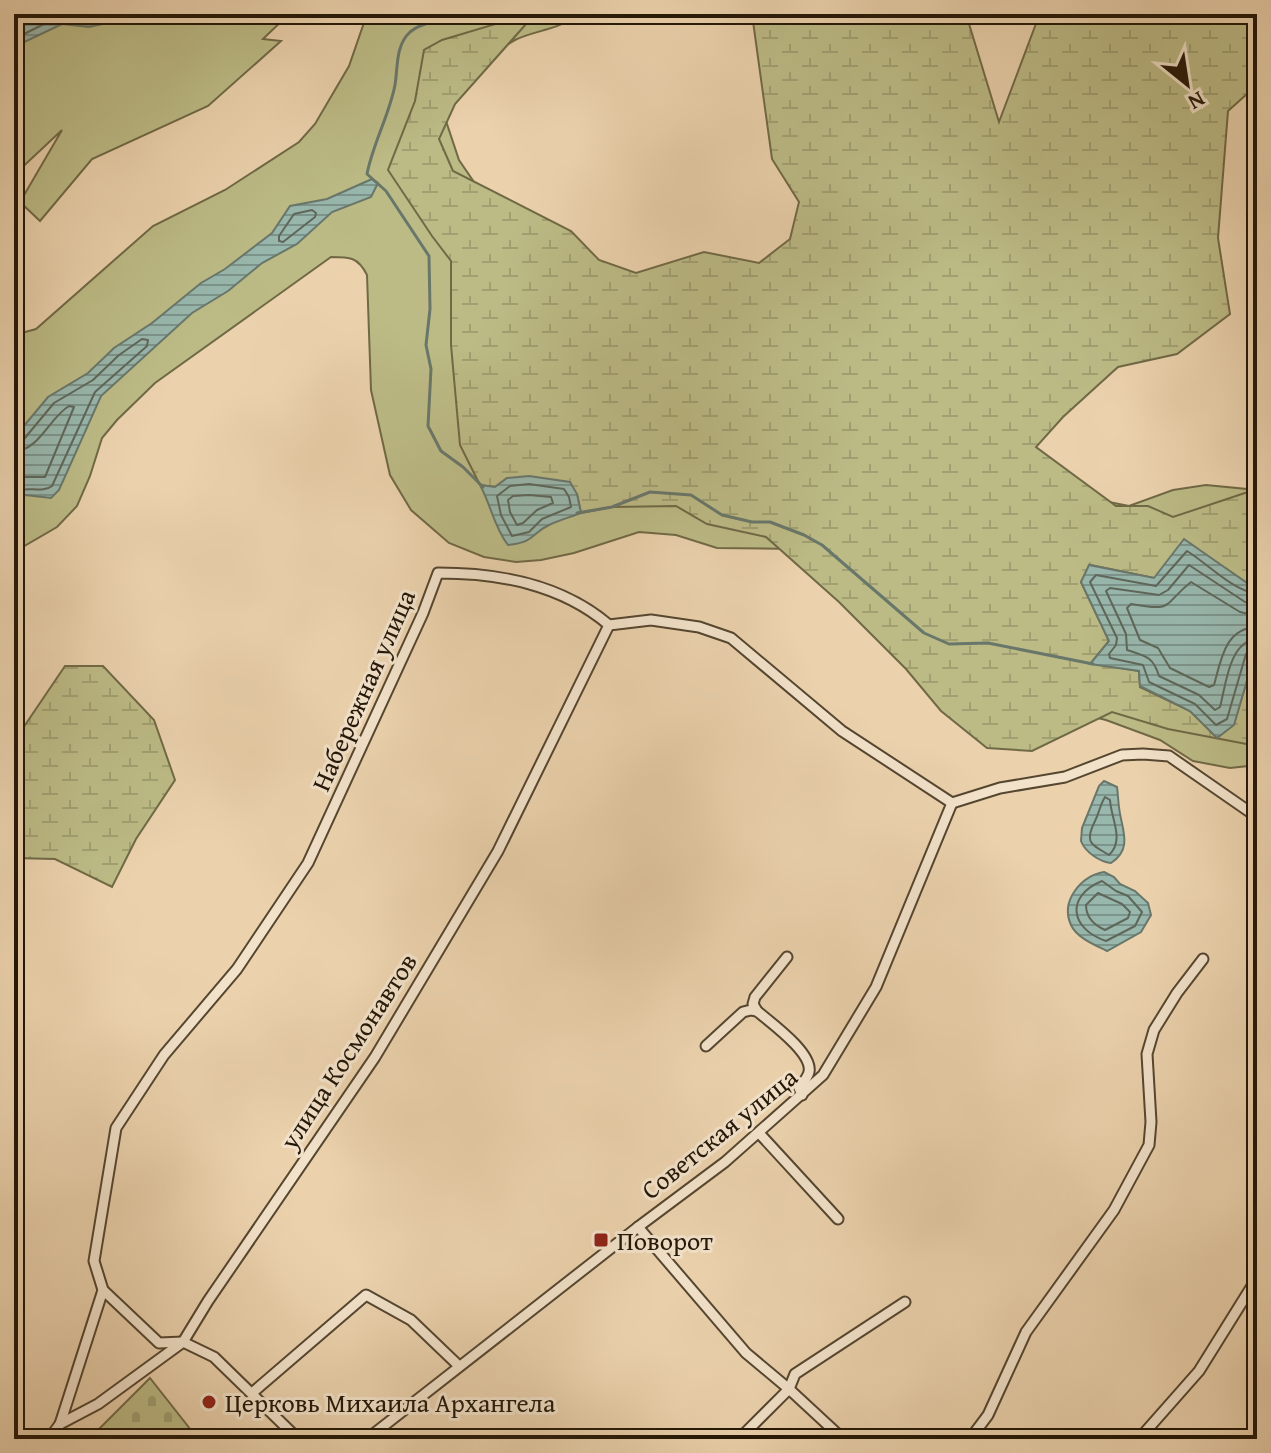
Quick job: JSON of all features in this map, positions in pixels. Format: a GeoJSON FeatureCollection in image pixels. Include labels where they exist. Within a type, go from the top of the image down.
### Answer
{"type":"FeatureCollection","features":[{"type":"Feature","properties":{"kind":"street","name":"Набережная улица"},"geometry":{"type":"LineString","coordinates":[[60,1424],[103,1290],[94,1261],[116,1128],[164,1055],[237,969],[308,863],[423,613],[438,573],[479,573],[538,585],[587,609],[609,625]]}},
{"type":"Feature","properties":{"kind":"street"},"geometry":{"type":"LineString","coordinates":[[609,625],[651,620],[699,627],[731,638],[842,731],[952,803],[1000,788],[1065,777],[1122,755],[1143,754],[1169,756],[1257,817]]}},
{"type":"Feature","properties":{"kind":"street","name":"улица Космонавтов"},"geometry":{"type":"LineString","coordinates":[[49,1439],[60,1424],[98,1404],[183,1342],[375,1057],[498,851],[609,625]]}},
{"type":"Feature","properties":{"kind":"street","name":"Советская улица"},"geometry":{"type":"LineString","coordinates":[[367,1439],[725,1162],[823,1075],[876,987],[952,803]]}},
{"type":"Feature","properties":{"kind":"street"},"geometry":{"type":"LineString","coordinates":[[787,957],[755,997],[753,1004],[803,1052],[810,1063],[809,1074],[799,1088],[802,1095]]}},
{"type":"Feature","properties":{"kind":"street"},"geometry":{"type":"LineString","coordinates":[[970,1439],[988,1415],[1026,1332],[1114,1210],[1149,1145],[1151,1122],[1147,1054],[1154,1030],[1203,959]]}},
{"type":"Feature","properties":{"kind":"street"},"geometry":{"type":"LineString","coordinates":[[706,1046],[743,1012],[757,1011]]}},
{"type":"Feature","properties":{"kind":"street"},"geometry":{"type":"LineString","coordinates":[[759,1133],[838,1219]]}},
{"type":"Feature","properties":{"kind":"street"},"geometry":{"type":"LineString","coordinates":[[638,1227],[746,1353],[843,1439]]}},
{"type":"Feature","properties":{"kind":"street"},"geometry":{"type":"LineString","coordinates":[[1139,1439],[1199,1371],[1257,1278]]}},
{"type":"Feature","properties":{"kind":"street"},"geometry":{"type":"LineString","coordinates":[[103,1290],[159,1343],[183,1342],[214,1357],[292,1433],[294,1439]]}},
{"type":"Feature","properties":{"kind":"street"},"geometry":{"type":"LineString","coordinates":[[252,1393],[366,1295],[411,1320],[459,1366]]}},
{"type":"Feature","properties":{"kind":"street"},"geometry":{"type":"LineString","coordinates":[[739,1439],[789,1389],[795,1374],[905,1302]]}},
{"type":"Feature","properties":{"kind":"green space"},"geometry":{"type":"Polygon","coordinates":[[[14,14],[289,14],[263,39],[281,41],[208,106],[92,159],[40,221],[20,202],[62,130],[14,175],[14,14]]]}},
{"type":"Feature","properties":{"kind":"green space"},"geometry":{"type":"Polygon","coordinates":[[[367,14],[578,14],[504,47],[442,109],[459,160],[476,185],[500,242],[1094,499],[1129,506],[1173,490],[1206,485],[1257,490],[1257,765],[1230,768],[1193,761],[1160,740],[1078,713],[794,549],[717,548],[676,535],[639,532],[574,553],[516,562],[484,557],[449,543],[411,510],[390,475],[371,390],[367,275],[357,261],[348,258],[331,257],[155,383],[102,438],[77,506],[57,527],[14,552],[14,335],[36,329],[153,226],[225,190],[299,142],[315,124],[349,66],[367,14]]]}},
{"type":"Feature","properties":{"kind":"green space"},"geometry":{"type":"Polygon","coordinates":[[[504,14],[535,14],[455,104],[439,139],[453,171],[571,231],[599,260],[636,273],[704,252],[759,263],[790,239],[799,202],[772,159],[752,14],[966,14],[999,122],[1037,21],[1044,14],[1257,14],[1257,85],[1228,111],[1218,238],[1230,314],[1177,354],[1118,367],[1063,417],[1036,447],[1116,506],[1148,506],[1173,517],[1257,489],[1257,590],[1225,568],[1154,578],[1090,565],[1081,582],[1109,641],[1091,663],[1139,671],[1140,687],[1190,711],[1217,738],[1234,724],[1257,646],[1257,746],[1168,729],[1112,712],[1032,751],[987,748],[941,711],[906,669],[839,602],[766,537],[707,524],[676,506],[612,507],[581,513],[577,494],[507,478],[495,487],[480,485],[460,445],[451,345],[451,261],[388,170],[415,101],[424,50],[442,40],[499,23],[504,14]]]}},
{"type":"Feature","properties":{"kind":"green space"},"geometry":{"type":"Polygon","coordinates":[[[65,666],[103,666],[154,720],[175,780],[136,839],[112,887],[55,859],[14,858],[14,734],[23,728],[65,666]]]}},
{"type":"Feature","properties":{"kind":"green space"},"geometry":{"type":"Polygon","coordinates":[[[150,1378],[198,1439],[89,1439],[150,1378]]]}},
{"type":"Feature","properties":{"kind":"water"},"geometry":{"type":"Polygon","coordinates":[[[14,14],[148,14],[89,27],[62,24],[14,47],[14,14]]]}},
{"type":"Feature","properties":{"kind":"water"},"geometry":{"type":"Polygon","coordinates":[[[372,179],[378,183],[371,197],[332,212],[297,244],[262,263],[228,291],[192,313],[101,396],[59,490],[51,498],[25,495],[14,501],[14,434],[48,397],[88,373],[114,348],[272,233],[290,206],[327,199],[372,179]]]}},
{"type":"Feature","properties":{"kind":"water"},"geometry":{"type":"Polygon","coordinates":[[[529,476],[570,482],[577,494],[581,513],[543,528],[524,542],[508,545],[480,485],[495,487],[507,478],[529,476]]]}},
{"type":"Feature","properties":{"kind":"water"},"geometry":{"type":"Polygon","coordinates":[[[1184,539],[1257,590],[1257,646],[1234,725],[1217,738],[1190,711],[1140,686],[1139,671],[1090,664],[1109,641],[1081,582],[1089,565],[1154,578],[1184,539]]]}},
{"type":"Feature","properties":{"kind":"water"},"geometry":{"type":"Polygon","coordinates":[[[1104,781],[1117,787],[1124,837],[1122,851],[1111,863],[1093,856],[1081,841],[1082,828],[1099,786],[1104,781]]]}},
{"type":"Feature","properties":{"kind":"water"},"geometry":{"type":"Polygon","coordinates":[[[1104,872],[1135,891],[1148,903],[1151,915],[1141,932],[1107,951],[1077,934],[1068,916],[1068,907],[1075,891],[1088,879],[1104,872]]]}},
{"type":"Feature","properties":{"kind":"waterway"},"geometry":{"type":"LineString","coordinates":[[476,14],[424,24],[405,38],[399,50],[392,96],[367,174],[386,191],[429,256],[430,309],[426,345],[431,369],[428,426],[441,451],[483,487]]}},
{"type":"Feature","properties":{"kind":"waterway"},"geometry":{"type":"LineString","coordinates":[[577,513],[612,507],[650,492],[691,495],[722,515],[752,522],[770,522],[822,545],[924,633],[949,644],[988,643],[1093,664]]}},
{"type":"Feature","properties":{"kind":"place","name":"Поворот"},"geometry":{"type":"Point","coordinates":[601,1240]}},
{"type":"Feature","properties":{"kind":"place","name":"Церковь Михаила Архангела"},"geometry":{"type":"Point","coordinates":[209,1402]}}]}
